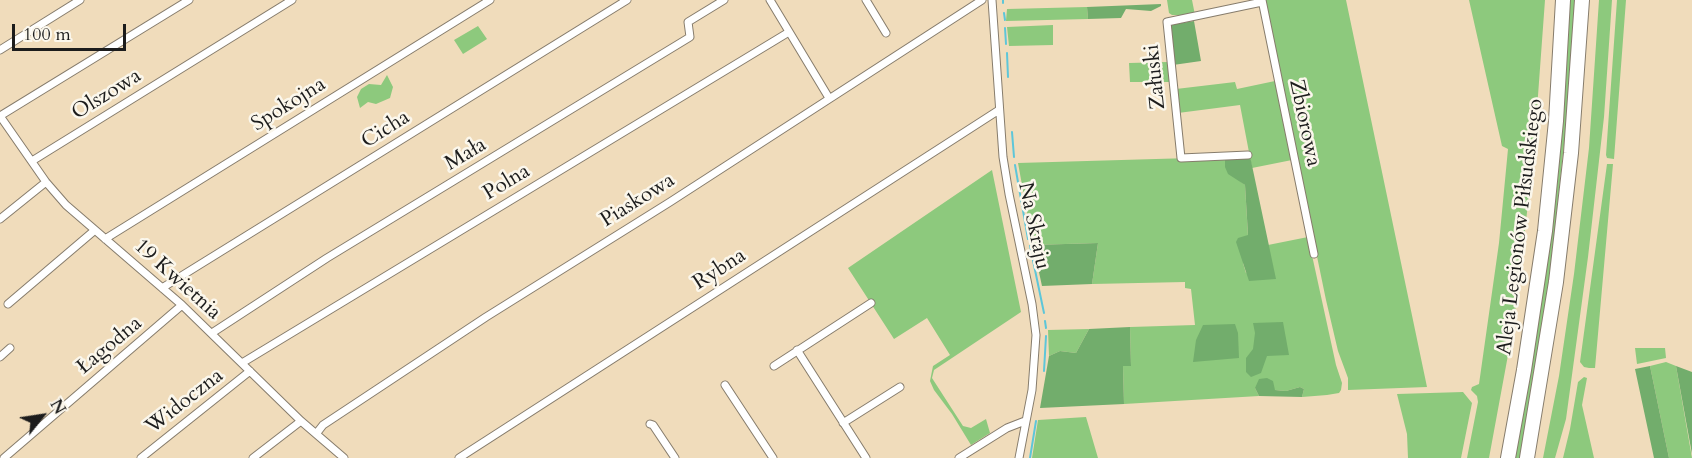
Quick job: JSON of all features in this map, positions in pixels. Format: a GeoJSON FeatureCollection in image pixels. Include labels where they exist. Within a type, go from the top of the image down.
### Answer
{"type":"FeatureCollection","features":[{"type":"Feature","properties":{"kind":"highway","name":"Aleja Legionów Piłsudskiego"},"geometry":{"type":"LineString","coordinates":[[1508,458],[1545,231],[1556,121],[1563,0]]}},
{"type":"Feature","properties":{"kind":"highway","name":"Aleja Legionów Piłsudskiego"},"geometry":{"type":"LineString","coordinates":[[1527,458],[1556,282],[1572,153],[1583,4]]}},
{"type":"Feature","properties":{"kind":"street"},"geometry":{"type":"LineString","coordinates":[[0,50],[80,0]]}},
{"type":"Feature","properties":{"kind":"street"},"geometry":{"type":"LineString","coordinates":[[0,116],[189,0]]}},
{"type":"Feature","properties":{"kind":"street","name":"Olszowa"},"geometry":{"type":"LineString","coordinates":[[32,161],[292,0]]}},
{"type":"Feature","properties":{"kind":"street","name":"Spokojna"},"geometry":{"type":"LineString","coordinates":[[105,239],[490,0]]}},
{"type":"Feature","properties":{"kind":"street","name":"Cicha"},"geometry":{"type":"LineString","coordinates":[[162,288],[627,0]]}},
{"type":"Feature","properties":{"kind":"street","name":"Mała"},"geometry":{"type":"LineString","coordinates":[[212,333],[327,258],[690,37],[688,22],[724,0]]}},
{"type":"Feature","properties":{"kind":"street"},"geometry":{"type":"LineString","coordinates":[[770,0],[829,98]]}},
{"type":"Feature","properties":{"kind":"street"},"geometry":{"type":"LineString","coordinates":[[866,0],[886,33]]}},
{"type":"Feature","properties":{"kind":"street","name":"Piaskowa"},"geometry":{"type":"LineString","coordinates":[[316,434],[323,425],[486,317],[680,195],[981,0]]}},
{"type":"Feature","properties":{"kind":"street","name":"Na Skraju"},"geometry":{"type":"LineString","coordinates":[[992,0],[999,110],[1008,188],[1036,326],[1034,373],[1019,458]]}},
{"type":"Feature","properties":{"kind":"street","name":"Załuski"},"geometry":{"type":"LineString","coordinates":[[1248,155],[1181,158],[1167,22],[1262,1]]}},
{"type":"Feature","properties":{"kind":"street","name":"Zbiorowa"},"geometry":{"type":"LineString","coordinates":[[1262,1],[1314,254]]}},
{"type":"Feature","properties":{"kind":"street","name":"Polna"},"geometry":{"type":"LineString","coordinates":[[242,363],[789,32]]}},
{"type":"Feature","properties":{"kind":"street","name":"Rybna"},"geometry":{"type":"LineString","coordinates":[[459,458],[999,110]]}},
{"type":"Feature","properties":{"kind":"street","name":"19 Kwietnia"},"geometry":{"type":"LineString","coordinates":[[0,116],[46,182],[66,205],[212,333],[301,421],[344,458]]}},
{"type":"Feature","properties":{"kind":"street"},"geometry":{"type":"LineString","coordinates":[[0,219],[46,182]]}},
{"type":"Feature","properties":{"kind":"street"},"geometry":{"type":"LineString","coordinates":[[8,304],[95,230]]}},
{"type":"Feature","properties":{"kind":"street"},"geometry":{"type":"LineString","coordinates":[[774,366],[872,303]]}},
{"type":"Feature","properties":{"kind":"street","name":"Łagodna"},"geometry":{"type":"LineString","coordinates":[[4,458],[182,306]]}},
{"type":"Feature","properties":{"kind":"street"},"geometry":{"type":"LineString","coordinates":[[0,357],[10,348]]}},
{"type":"Feature","properties":{"kind":"street"},"geometry":{"type":"LineString","coordinates":[[797,351],[866,458]]}},
{"type":"Feature","properties":{"kind":"street","name":"Widoczna"},"geometry":{"type":"LineString","coordinates":[[141,458],[250,372]]}},
{"type":"Feature","properties":{"kind":"street"},"geometry":{"type":"LineString","coordinates":[[725,385],[773,458]]}},
{"type":"Feature","properties":{"kind":"street"},"geometry":{"type":"LineString","coordinates":[[843,423],[900,387]]}},
{"type":"Feature","properties":{"kind":"street"},"geometry":{"type":"LineString","coordinates":[[253,458],[301,421]]}},
{"type":"Feature","properties":{"kind":"street"},"geometry":{"type":"LineString","coordinates":[[959,458],[1007,428],[1025,421]]}},
{"type":"Feature","properties":{"kind":"street"},"geometry":{"type":"LineString","coordinates":[[650,424],[654,425],[675,458]]}},
{"type":"Feature","properties":{"kind":"green space"},"geometry":{"type":"Polygon","coordinates":[[[1167,0],[1192,0],[1195,15],[1172,15],[1169,13],[1167,0]]]}},
{"type":"Feature","properties":{"kind":"green space"},"geometry":{"type":"Polygon","coordinates":[[[1264,0],[1346,0],[1427,387],[1348,390],[1348,378],[1338,351],[1326,300],[1264,0]]]}},
{"type":"Feature","properties":{"kind":"green space"},"geometry":{"type":"Polygon","coordinates":[[[1469,0],[1545,0],[1534,150],[1523,248],[1513,328],[1489,458],[1467,458],[1478,402],[1477,396],[1471,390],[1479,384],[1499,243],[1508,149],[1502,146],[1469,0]]]}},
{"type":"Feature","properties":{"kind":"green space"},"geometry":{"type":"Polygon","coordinates":[[[1570,0],[1575,0],[1569,99],[1548,290],[1520,458],[1515,458],[1547,263],[1564,99],[1570,0]]]}},
{"type":"Feature","properties":{"kind":"green space"},"geometry":{"type":"Polygon","coordinates":[[[1599,0],[1612,0],[1604,117],[1588,257],[1566,419],[1555,458],[1543,458],[1559,376],[1574,274],[1589,148],[1599,0]]]}},
{"type":"Feature","properties":{"kind":"green space"},"geometry":{"type":"Polygon","coordinates":[[[1617,0],[1626,0],[1614,159],[1607,158],[1606,155],[1617,0]]]}},
{"type":"Feature","properties":{"kind":"green space"},"geometry":{"type":"Polygon","coordinates":[[[1161,4],[1151,11],[1126,9],[1121,18],[1088,19],[1087,7],[1161,4]]]}},
{"type":"Feature","properties":{"kind":"green space"},"geometry":{"type":"Polygon","coordinates":[[[1087,7],[1088,19],[1006,21],[1007,9],[1087,7]]]}},
{"type":"Feature","properties":{"kind":"green space"},"geometry":{"type":"Polygon","coordinates":[[[1194,21],[1201,61],[1173,65],[1169,25],[1194,21]]]}},
{"type":"Feature","properties":{"kind":"green space"},"geometry":{"type":"Polygon","coordinates":[[[1053,25],[1053,45],[1009,46],[1007,27],[1053,25]]]}},
{"type":"Feature","properties":{"kind":"green space"},"geometry":{"type":"Polygon","coordinates":[[[478,26],[487,39],[463,54],[454,40],[478,26]]]}},
{"type":"Feature","properties":{"kind":"green space"},"geometry":{"type":"Polygon","coordinates":[[[1168,62],[1171,82],[1130,82],[1129,63],[1168,62]]]}},
{"type":"Feature","properties":{"kind":"green space"},"geometry":{"type":"Polygon","coordinates":[[[387,75],[393,87],[390,98],[376,104],[368,102],[360,108],[357,97],[361,89],[369,84],[381,85],[387,75]]]}},
{"type":"Feature","properties":{"kind":"green space"},"geometry":{"type":"Polygon","coordinates":[[[1275,81],[1292,160],[1252,168],[1240,105],[1178,113],[1176,89],[1235,82],[1237,89],[1275,81]]]}},
{"type":"Feature","properties":{"kind":"green space"},"geometry":{"type":"Polygon","coordinates":[[[1250,156],[1276,279],[1249,281],[1236,242],[1238,238],[1248,235],[1245,185],[1228,174],[1225,157],[1250,156]]]}},
{"type":"Feature","properties":{"kind":"green space"},"geometry":{"type":"Polygon","coordinates":[[[1225,157],[1245,185],[1248,236],[1243,263],[1246,273],[1275,279],[1268,245],[1308,237],[1342,383],[1341,390],[1339,393],[1302,397],[1304,389],[1300,387],[1286,391],[1255,388],[1259,396],[1124,404],[1123,366],[1131,365],[1130,327],[1195,325],[1191,289],[1185,288],[1185,282],[1092,284],[1098,243],[1033,245],[1018,163],[1225,157]]]}},
{"type":"Feature","properties":{"kind":"green space"},"geometry":{"type":"Polygon","coordinates":[[[1607,164],[1613,164],[1595,368],[1589,368],[1584,367],[1580,362],[1607,164]]]}},
{"type":"Feature","properties":{"kind":"green space"},"geometry":{"type":"Polygon","coordinates":[[[992,170],[1021,312],[934,370],[932,378],[963,426],[971,428],[986,419],[990,433],[971,445],[930,381],[933,366],[950,355],[927,318],[894,339],[848,268],[992,170]]]}},
{"type":"Feature","properties":{"kind":"green space"},"geometry":{"type":"Polygon","coordinates":[[[1098,243],[1092,284],[1042,286],[1033,245],[1098,243]]]}},
{"type":"Feature","properties":{"kind":"green space"},"geometry":{"type":"Polygon","coordinates":[[[1283,322],[1289,355],[1267,356],[1261,373],[1251,377],[1246,372],[1246,358],[1253,349],[1255,333],[1253,323],[1283,322]]]}},
{"type":"Feature","properties":{"kind":"green space"},"geometry":{"type":"Polygon","coordinates":[[[1235,324],[1238,333],[1239,358],[1193,362],[1196,340],[1203,325],[1235,324]]]}},
{"type":"Feature","properties":{"kind":"green space"},"geometry":{"type":"Polygon","coordinates":[[[1130,327],[1131,366],[1123,366],[1124,404],[1040,408],[1049,356],[1060,351],[1076,353],[1089,329],[1130,327]]]}},
{"type":"Feature","properties":{"kind":"green space"},"geometry":{"type":"Polygon","coordinates":[[[1089,329],[1076,353],[1060,351],[1049,356],[1048,330],[1089,329]]]}},
{"type":"Feature","properties":{"kind":"green space"},"geometry":{"type":"Polygon","coordinates":[[[1635,348],[1665,348],[1666,358],[1637,364],[1635,348]]]}},
{"type":"Feature","properties":{"kind":"green space"},"geometry":{"type":"Polygon","coordinates":[[[1666,362],[1676,366],[1692,458],[1669,458],[1650,366],[1666,362]]]}},
{"type":"Feature","properties":{"kind":"green space"},"geometry":{"type":"Polygon","coordinates":[[[1650,366],[1669,458],[1654,458],[1635,369],[1650,366]]]}},
{"type":"Feature","properties":{"kind":"green space"},"geometry":{"type":"Polygon","coordinates":[[[1676,366],[1692,372],[1692,454],[1676,366]]]}},
{"type":"Feature","properties":{"kind":"green space"},"geometry":{"type":"Polygon","coordinates":[[[1584,377],[1587,378],[1582,405],[1594,458],[1563,458],[1578,382],[1584,377]]]}},
{"type":"Feature","properties":{"kind":"green space"},"geometry":{"type":"Polygon","coordinates":[[[1267,378],[1273,381],[1275,390],[1286,391],[1300,387],[1304,389],[1302,397],[1259,396],[1255,388],[1259,379],[1267,378]]]}},
{"type":"Feature","properties":{"kind":"green space"},"geometry":{"type":"Polygon","coordinates":[[[1463,392],[1472,403],[1461,458],[1408,458],[1407,434],[1397,394],[1463,392]]]}},
{"type":"Feature","properties":{"kind":"green space"},"geometry":{"type":"Polygon","coordinates":[[[1086,417],[1098,458],[1032,458],[1038,420],[1086,417]]]}},
{"type":"Feature","properties":{"kind":"waterway"},"geometry":{"type":"LineString","coordinates":[[1004,13],[1005,20]]}},
{"type":"Feature","properties":{"kind":"waterway"},"geometry":{"type":"LineString","coordinates":[[1005,28],[1006,44]]}},
{"type":"Feature","properties":{"kind":"waterway"},"geometry":{"type":"LineString","coordinates":[[1007,53],[1008,77]]}},
{"type":"Feature","properties":{"kind":"waterway"},"geometry":{"type":"LineString","coordinates":[[1012,132],[1014,157]]}},
{"type":"Feature","properties":{"kind":"waterway"},"geometry":{"type":"LineString","coordinates":[[1015,165],[1028,239]]}},
{"type":"Feature","properties":{"kind":"waterway"},"geometry":{"type":"LineString","coordinates":[[1030,246],[1044,313]]}},
{"type":"Feature","properties":{"kind":"waterway"},"geometry":{"type":"LineString","coordinates":[[1045,321],[1046,328]]}},
{"type":"Feature","properties":{"kind":"waterway"},"geometry":{"type":"LineString","coordinates":[[1044,371],[1046,336]]}},
{"type":"Feature","properties":{"kind":"waterway"},"geometry":{"type":"LineString","coordinates":[[1030,458],[1036,421]]}}]}
